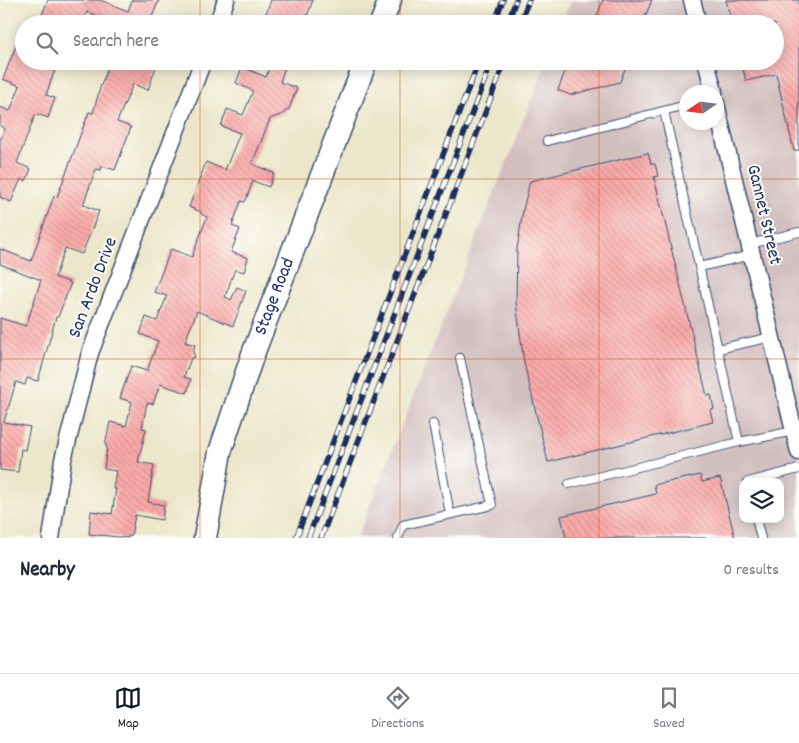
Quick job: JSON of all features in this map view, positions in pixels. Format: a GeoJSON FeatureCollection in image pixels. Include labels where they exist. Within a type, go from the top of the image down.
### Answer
{"type":"FeatureCollection","features":[{"type":"Feature","properties":{"kind":"main road"},"geometry":{"type":"LineString","coordinates":[[384,15],[390,0]]}},
{"type":"Feature","properties":{"kind":"main road","name":"Stage Road"},"geometry":{"type":"LineString","coordinates":[[206,538],[220,452],[250,363],[363,70]]}},
{"type":"Feature","properties":{"kind":"street"},"geometry":{"type":"LineString","coordinates":[[220,15],[226,0]]}},
{"type":"Feature","properties":{"kind":"street"},"geometry":{"type":"LineString","coordinates":[[692,0],[696,15]]}},
{"type":"Feature","properties":{"kind":"street","name":"San Ardo Drive"},"geometry":{"type":"LineString","coordinates":[[51,538],[63,460],[90,353],[200,70]]}},
{"type":"Feature","properties":{"kind":"street"},"geometry":{"type":"LineString","coordinates":[[708,70],[712,85]]}},
{"type":"Feature","properties":{"kind":"street","name":"Gannet Street"},"geometry":{"type":"LineString","coordinates":[[722,130],[799,452]]}},
{"type":"Feature","properties":{"kind":"lane"},"geometry":{"type":"LineString","coordinates":[[548,141],[679,107]]}},
{"type":"Feature","properties":{"kind":"lane"},"geometry":{"type":"LineString","coordinates":[[664,110],[739,442]]}},
{"type":"Feature","properties":{"kind":"lane"},"geometry":{"type":"LineString","coordinates":[[699,266],[799,232]]}},
{"type":"Feature","properties":{"kind":"lane"},"geometry":{"type":"LineString","coordinates":[[718,349],[772,337]]}},
{"type":"Feature","properties":{"kind":"lane"},"geometry":{"type":"LineString","coordinates":[[398,538],[403,524],[492,505],[460,358]]}},
{"type":"Feature","properties":{"kind":"lane"},"geometry":{"type":"LineString","coordinates":[[433,424],[450,514]]}},
{"type":"Feature","properties":{"kind":"lane"},"geometry":{"type":"LineString","coordinates":[[569,484],[739,442],[794,431]]}},
{"type":"Feature","properties":{"kind":"lane"},"geometry":{"type":"LineString","coordinates":[[764,478],[799,469]]}},
{"type":"Feature","properties":{"kind":"lane"},"geometry":{"type":"LineString","coordinates":[[757,523],[761,538]]}},
{"type":"Feature","properties":{"kind":"shaded area"},"geometry":{"type":"Polygon","coordinates":[[[571,0],[799,0],[799,538],[357,538],[543,70],[784,70],[784,15],[565,15],[571,0]]]}},
{"type":"Feature","properties":{"kind":"building"},"geometry":{"type":"Polygon","coordinates":[[[48,0],[100,0],[128,11],[132,0],[159,0],[153,15],[95,15],[87,12],[86,15],[42,15],[48,0]]]}},
{"type":"Feature","properties":{"kind":"building"},"geometry":{"type":"Polygon","coordinates":[[[271,0],[313,0],[307,15],[265,15],[271,0]]]}},
{"type":"Feature","properties":{"kind":"building"},"geometry":{"type":"Polygon","coordinates":[[[603,0],[652,0],[646,15],[597,15],[603,0]]]}},
{"type":"Feature","properties":{"kind":"building"},"geometry":{"type":"Polygon","coordinates":[[[726,0],[799,0],[799,150],[794,151],[776,74],[746,81],[743,70],[784,70],[784,15],[730,15],[726,0]]]}},
{"type":"Feature","properties":{"kind":"building"},"geometry":{"type":"Polygon","coordinates":[[[15,48],[15,70],[55,70],[46,95],[55,98],[48,118],[38,114],[38,116],[35,115],[17,163],[31,169],[26,181],[21,179],[11,202],[0,197],[0,141],[5,128],[0,126],[0,107],[10,111],[20,86],[3,79],[15,48]]]}},
{"type":"Feature","properties":{"kind":"building"},"geometry":{"type":"Polygon","coordinates":[[[107,70],[155,70],[148,90],[133,84],[117,122],[131,127],[115,170],[102,166],[101,170],[96,169],[83,205],[99,211],[82,254],[65,248],[55,277],[71,283],[58,317],[56,317],[38,381],[27,378],[25,385],[16,382],[4,422],[30,427],[25,450],[21,449],[18,472],[0,470],[0,318],[26,326],[41,280],[0,264],[0,249],[31,261],[54,196],[57,197],[89,112],[93,113],[107,70]]]}},
{"type":"Feature","properties":{"kind":"building"},"geometry":{"type":"Polygon","coordinates":[[[241,70],[249,70],[266,77],[269,70],[284,70],[280,82],[297,88],[289,109],[285,113],[270,119],[252,164],[274,173],[269,187],[253,181],[245,202],[241,201],[232,226],[240,229],[231,252],[248,258],[244,272],[235,269],[225,297],[231,300],[237,287],[246,291],[233,326],[197,311],[185,342],[195,345],[193,352],[195,357],[191,358],[184,377],[191,379],[187,393],[160,384],[153,404],[147,403],[142,428],[146,429],[138,462],[154,465],[148,502],[164,505],[162,520],[135,515],[131,536],[128,536],[128,538],[89,534],[91,511],[112,514],[116,489],[113,489],[116,471],[104,469],[107,446],[105,445],[110,422],[126,426],[132,402],[120,398],[131,366],[147,371],[158,341],[140,334],[146,317],[157,321],[167,296],[154,292],[171,249],[192,257],[207,217],[189,207],[206,162],[225,170],[240,133],[221,126],[227,109],[243,115],[253,91],[236,83],[241,70]]]}},
{"type":"Feature","properties":{"kind":"building"},"geometry":{"type":"Polygon","coordinates":[[[566,70],[625,70],[620,82],[570,95],[558,90],[566,70]]]}},
{"type":"Feature","properties":{"kind":"building"},"geometry":{"type":"Polygon","coordinates":[[[648,153],[651,164],[655,164],[658,176],[654,177],[707,396],[711,395],[714,409],[710,410],[713,422],[548,462],[524,363],[516,302],[517,249],[530,181],[648,153]]]}},
{"type":"Feature","properties":{"kind":"building"},"geometry":{"type":"Polygon","coordinates":[[[700,475],[702,482],[720,478],[735,538],[566,538],[561,516],[656,494],[654,485],[700,475]]]}},
{"type":"Feature","properties":{"kind":"railway"},"geometry":{"type":"LineString","coordinates":[[497,15],[503,0]]}},
{"type":"Feature","properties":{"kind":"railway"},"geometry":{"type":"LineString","coordinates":[[510,15],[516,0]]}},
{"type":"Feature","properties":{"kind":"railway"},"geometry":{"type":"LineString","coordinates":[[523,15],[529,0]]}},
{"type":"Feature","properties":{"kind":"railway"},"geometry":{"type":"LineString","coordinates":[[296,538],[476,70]]}},
{"type":"Feature","properties":{"kind":"railway"},"geometry":{"type":"LineString","coordinates":[[308,538],[489,70]]}},
{"type":"Feature","properties":{"kind":"railway"},"geometry":{"type":"LineString","coordinates":[[321,538],[502,70]]}}]}
